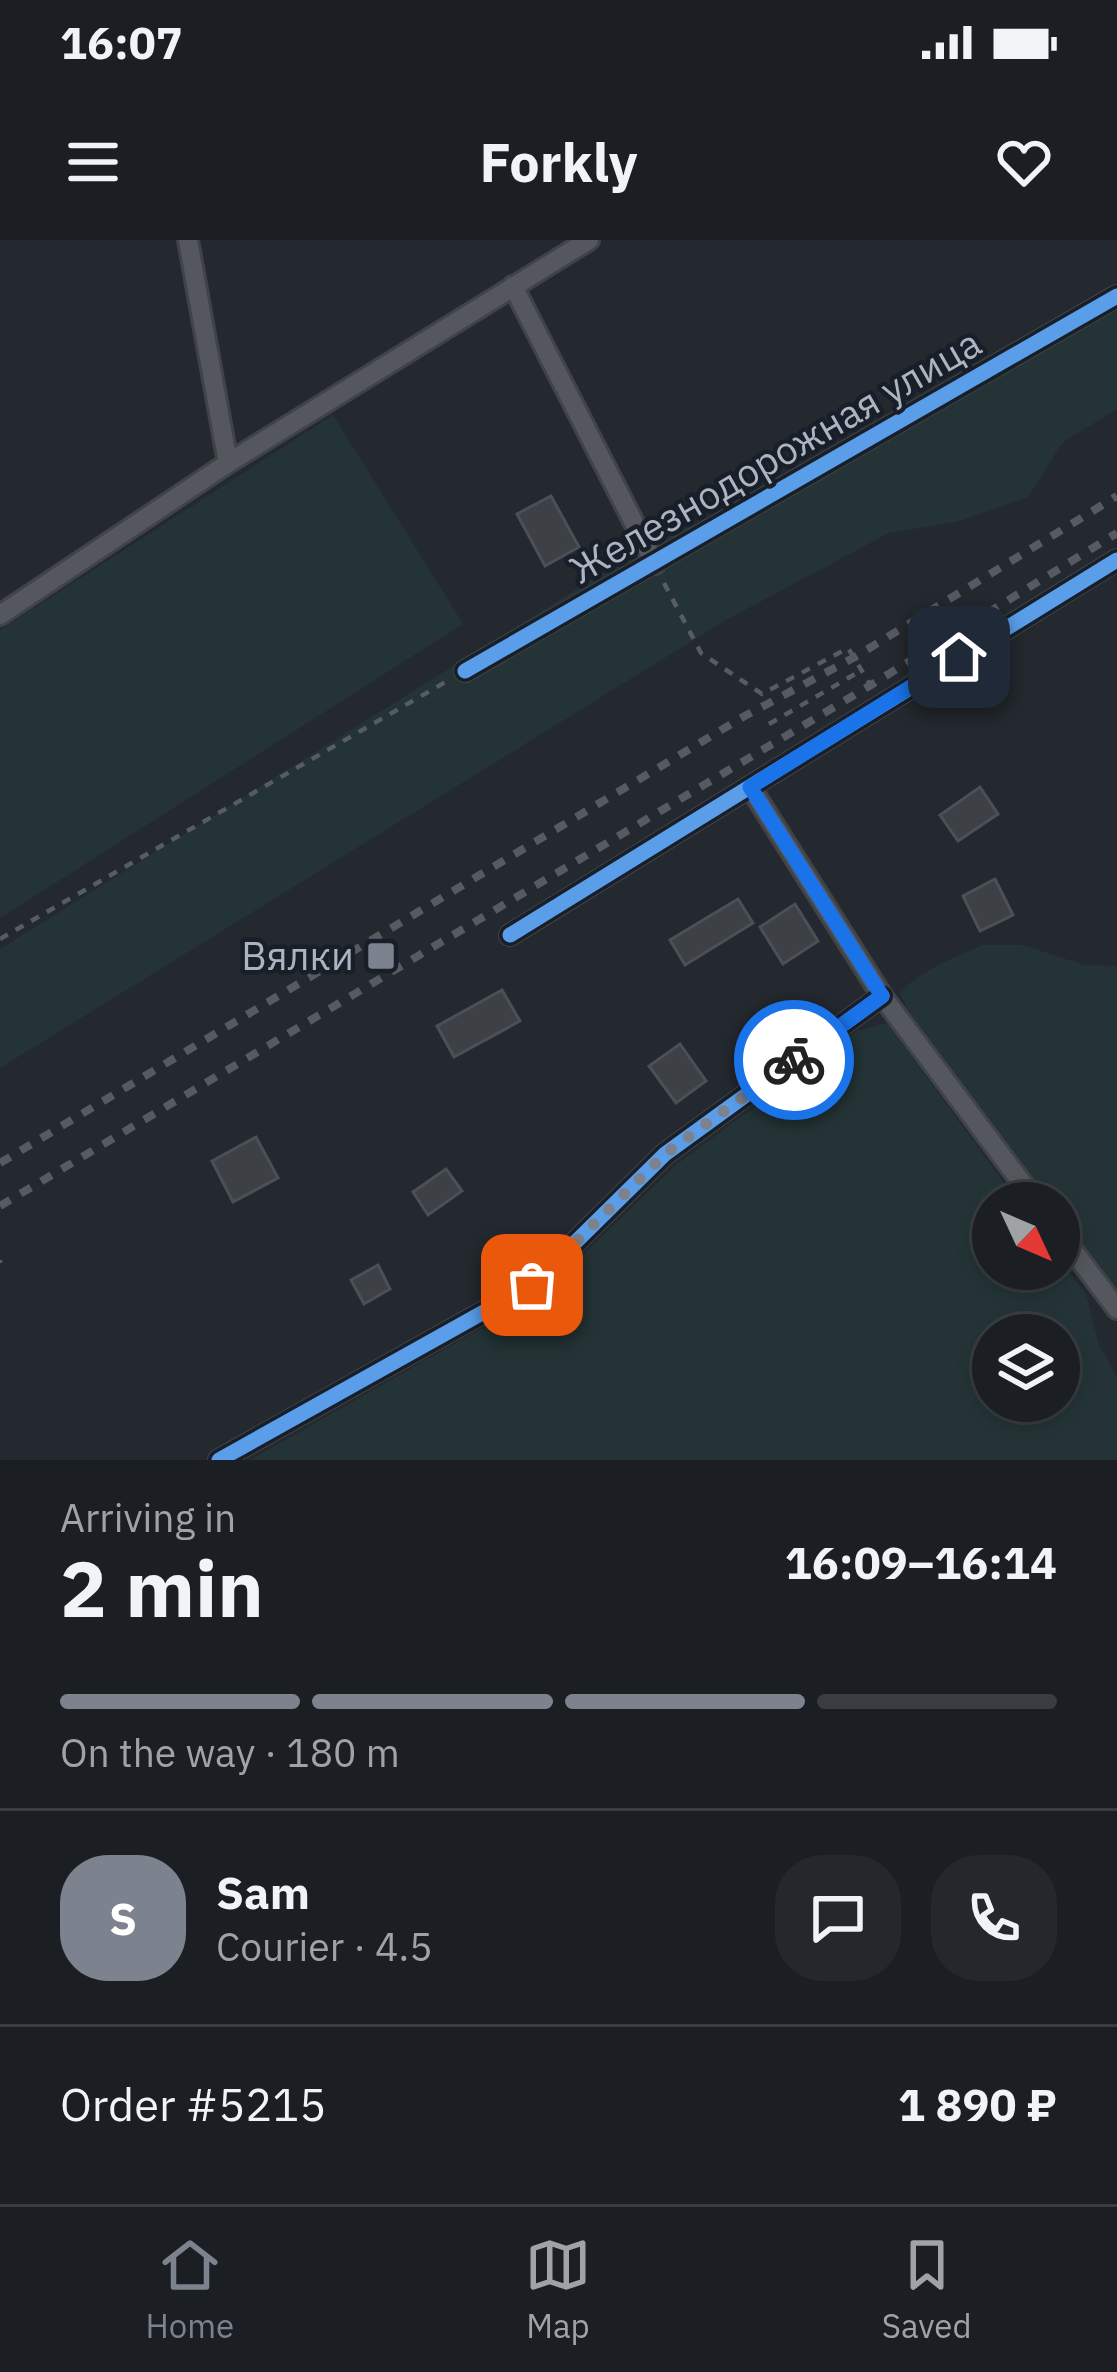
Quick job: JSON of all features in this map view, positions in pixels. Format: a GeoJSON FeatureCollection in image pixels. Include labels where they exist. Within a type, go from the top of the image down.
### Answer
{"type":"FeatureCollection","features":[{"type":"Feature","properties":{"kind":"street"},"geometry":{"type":"LineString","coordinates":[[188,240],[228,464]]}},
{"type":"Feature","properties":{"kind":"street"},"geometry":{"type":"LineString","coordinates":[[0,615],[228,464],[589,240]]}},
{"type":"Feature","properties":{"kind":"street"},"geometry":{"type":"LineString","coordinates":[[513,286],[655,564]]}},
{"type":"Feature","properties":{"kind":"street","name":"Железнодорожная улица"},"geometry":{"type":"LineString","coordinates":[[465,671],[1117,296]]}},
{"type":"Feature","properties":{"kind":"street"},"geometry":{"type":"LineString","coordinates":[[510,935],[1117,560]]}},
{"type":"Feature","properties":{"kind":"street"},"geometry":{"type":"LineString","coordinates":[[750,787],[882,996],[1021,1182]]}},
{"type":"Feature","properties":{"kind":"street"},"geometry":{"type":"LineString","coordinates":[[218,1460],[532,1285],[665,1154],[882,996]]}},
{"type":"Feature","properties":{"kind":"street"},"geometry":{"type":"LineString","coordinates":[[1080,1260],[1117,1310]]}},
{"type":"Feature","properties":{"kind":"path"},"geometry":{"type":"LineString","coordinates":[[655,564],[700,653],[762,694],[848,648],[876,695]]}},
{"type":"Feature","properties":{"kind":"path"},"geometry":{"type":"LineString","coordinates":[[769,724],[862,670]]}},
{"type":"Feature","properties":{"kind":"path"},"geometry":{"type":"LineString","coordinates":[[0,939],[465,671]]}},
{"type":"Feature","properties":{"kind":"shaded area"},"geometry":{"type":"Polygon","coordinates":[[[1117,308],[1117,409],[1062,443],[1028,497],[956,522],[889,533],[726,620],[0,1068],[0,949],[620,562],[1117,308]]]}},
{"type":"Feature","properties":{"kind":"shaded area"},"geometry":{"type":"Polygon","coordinates":[[[333,415],[463,624],[0,918],[0,630],[333,415]]]}},
{"type":"Feature","properties":{"kind":"shaded area"},"geometry":{"type":"Polygon","coordinates":[[[983,945],[1023,945],[1084,965],[1117,966],[1117,1292],[1080,1243],[1080,1182],[1035,1182],[907,1009],[900,993],[983,945]]]}},
{"type":"Feature","properties":{"kind":"shaded area"},"geometry":{"type":"Polygon","coordinates":[[[887,1023],[1004,1182],[972,1182],[972,1290],[1080,1287],[1086,1295],[1098,1343],[1117,1377],[1117,1460],[250,1460],[542,1294],[676,1165],[857,1031],[887,1023]]]}},
{"type":"Feature","properties":{"kind":"building"},"geometry":{"type":"Polygon","coordinates":[[[551,496],[579,547],[545,566],[517,514],[551,496]]]}},
{"type":"Feature","properties":{"kind":"building"},"geometry":{"type":"Polygon","coordinates":[[[980,787],[998,814],[958,841],[940,815],[980,787]]]}},
{"type":"Feature","properties":{"kind":"building"},"geometry":{"type":"Polygon","coordinates":[[[995,879],[1013,915],[980,931],[963,896],[995,879]]]}},
{"type":"Feature","properties":{"kind":"building"},"geometry":{"type":"Polygon","coordinates":[[[738,899],[753,923],[685,965],[670,940],[738,899]]]}},
{"type":"Feature","properties":{"kind":"building"},"geometry":{"type":"Polygon","coordinates":[[[795,904],[818,941],[783,964],[760,927],[795,904]]]}},
{"type":"Feature","properties":{"kind":"building"},"geometry":{"type":"Polygon","coordinates":[[[502,990],[520,1021],[454,1057],[437,1026],[502,990]]]}},
{"type":"Feature","properties":{"kind":"building"},"geometry":{"type":"Polygon","coordinates":[[[680,1044],[706,1081],[676,1103],[649,1066],[680,1044]]]}},
{"type":"Feature","properties":{"kind":"building"},"geometry":{"type":"Polygon","coordinates":[[[256,1137],[278,1178],[233,1202],[212,1161],[256,1137]]]}},
{"type":"Feature","properties":{"kind":"building"},"geometry":{"type":"Polygon","coordinates":[[[446,1169],[462,1191],[428,1215],[413,1192],[446,1169]]]}},
{"type":"Feature","properties":{"kind":"building"},"geometry":{"type":"Polygon","coordinates":[[[378,1265],[390,1289],[364,1304],[351,1280],[378,1265]]]}},
{"type":"Feature","properties":{"kind":"railway"},"geometry":{"type":"LineString","coordinates":[[0,1163],[743,717],[855,657],[1117,496]]}},
{"type":"Feature","properties":{"kind":"railway"},"geometry":{"type":"LineString","coordinates":[[0,1206],[1117,533]]}},
{"type":"Feature","properties":{"kind":"cycle path"},"geometry":{"type":"LineString","coordinates":[[465,671],[1117,296]]}},
{"type":"Feature","properties":{"kind":"cycle path"},"geometry":{"type":"LineString","coordinates":[[510,935],[1117,560]]}},
{"type":"Feature","properties":{"kind":"cycle path"},"geometry":{"type":"LineString","coordinates":[[219,1460],[532,1285],[665,1154],[882,996]]}},
{"type":"Feature","properties":{"kind":"way so far"},"geometry":{"type":"LineString","coordinates":[[532,1285],[665,1154],[794,1060]]}},
{"type":"Feature","properties":{"kind":"place","name":"Вялки"},"geometry":{"type":"Point","coordinates":[381,956]}},
{"type":"Feature","properties":{"kind":"route"},"geometry":{"type":"LineString","coordinates":[[794,1060],[882,996],[750,787],[959,657]]}}]}
